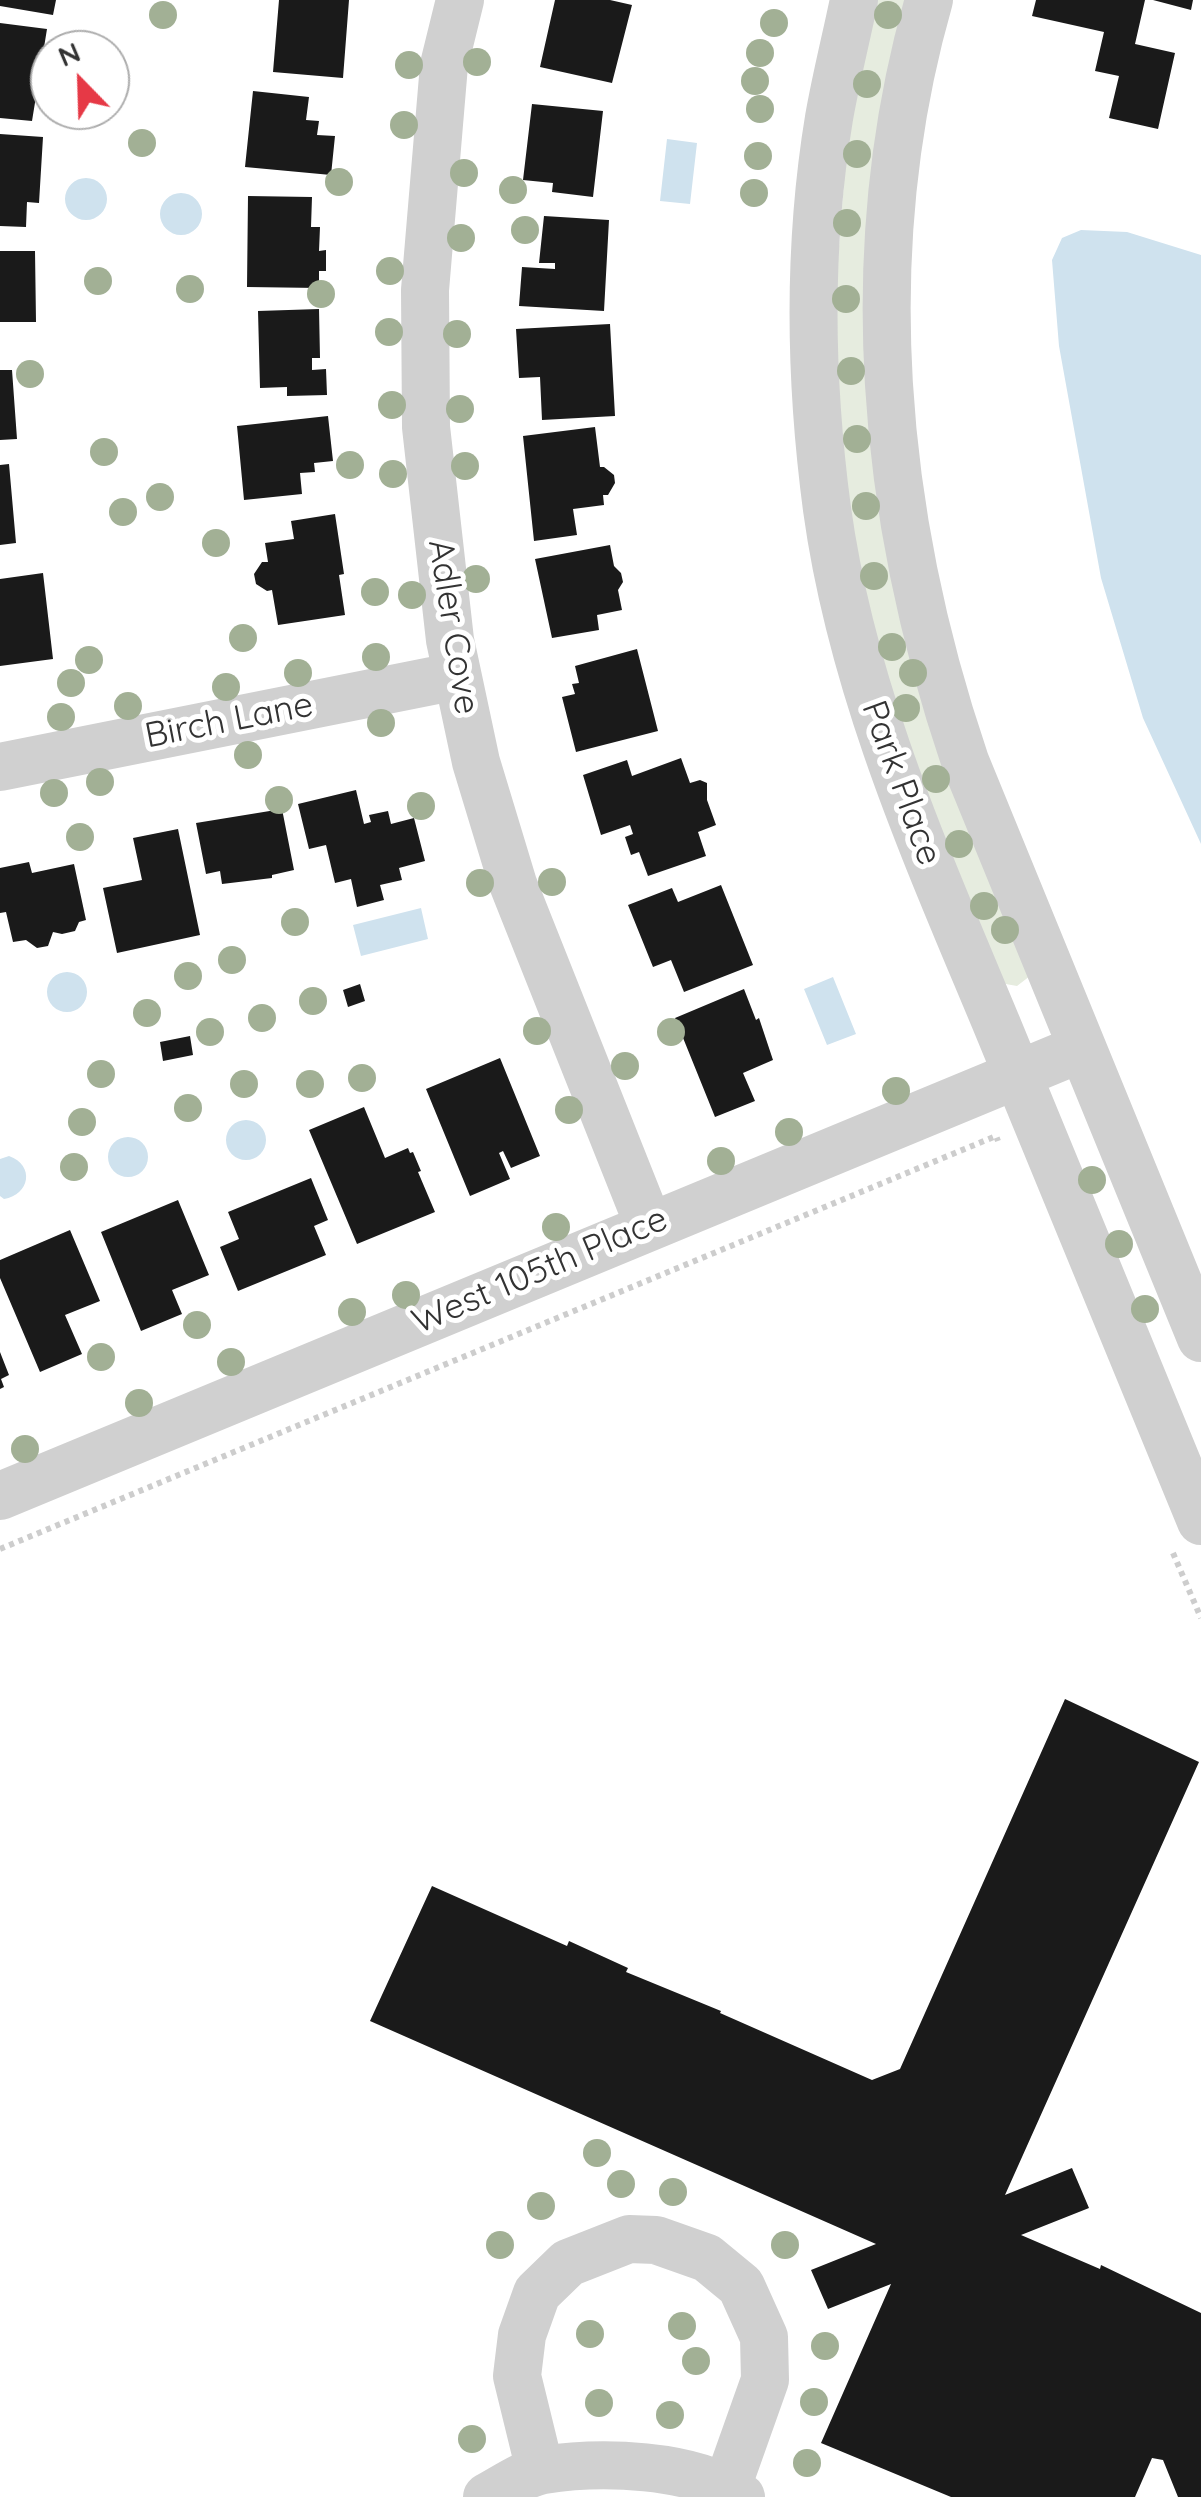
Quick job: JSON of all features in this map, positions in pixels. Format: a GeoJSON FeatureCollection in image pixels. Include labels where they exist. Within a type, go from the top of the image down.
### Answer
{"type":"FeatureCollection","features":[{"type":"Feature","properties":{"kind":"street","name":"Adler Cove"},"geometry":{"type":"LineString","coordinates":[[460,0],[444,66],[425,290],[426,432],[450,640],[484,789],[513,884],[649,1226]]}},
{"type":"Feature","properties":{"kind":"street","name":"Park Place"},"geometry":{"type":"LineString","coordinates":[[854,0],[829,120],[817,231],[817,384],[828,512],[850,627],[898,786],[1017,1075],[1186,1534]]}},
{"type":"Feature","properties":{"kind":"street","name":"Park Place"},"geometry":{"type":"LineString","coordinates":[[929,0],[901,132],[889,236],[889,380],[899,501],[920,610],[965,761],[1201,1338]]}},
{"type":"Feature","properties":{"kind":"street","name":"Birch Lane"},"geometry":{"type":"LineString","coordinates":[[0,767],[457,676]]}},
{"type":"Feature","properties":{"kind":"street","name":"West 105th Place"},"geometry":{"type":"LineString","coordinates":[[0,1496],[1082,1048]]}},
{"type":"Feature","properties":{"kind":"street"},"geometry":{"type":"LineString","coordinates":[[487,2497],[540,2470],[641,2464],[734,2492],[765,2380],[764,2337],[741,2286],[707,2258],[656,2240],[629,2239],[568,2263],[536,2292],[522,2335],[517,2376],[540,2470]]}},
{"type":"Feature","properties":{"kind":"path"},"geometry":{"type":"LineString","coordinates":[[0,1549],[996,1136],[1004,1154]]}},
{"type":"Feature","properties":{"kind":"path"},"geometry":{"type":"LineString","coordinates":[[1186,1534],[1201,1618]]}},
{"type":"Feature","properties":{"kind":"shaded area"},"geometry":{"type":"Polygon","coordinates":[[[875,0],[914,0],[872,325],[1030,976],[1017,986],[1000,983],[923,799],[865,610],[841,452],[835,299],[847,142],[875,0]]]}},
{"type":"Feature","properties":{"kind":"water"},"geometry":{"type":"Polygon","coordinates":[[[667,139],[697,143],[690,204],[660,201],[667,139]]]}},
{"type":"Feature","properties":{"kind":"water"},"geometry":{"type":"Polygon","coordinates":[[[86,178],[101,184],[107,199],[101,214],[86,220],[71,214],[65,199],[71,184],[86,178]]]}},
{"type":"Feature","properties":{"kind":"water"},"geometry":{"type":"Polygon","coordinates":[[[181,193],[196,199],[202,214],[196,229],[181,235],[166,229],[160,214],[166,199],[181,193]]]}},
{"type":"Feature","properties":{"kind":"water"},"geometry":{"type":"Polygon","coordinates":[[[1081,230],[1127,232],[1201,255],[1201,844],[1143,718],[1101,578],[1059,346],[1052,260],[1062,238],[1081,230]]]}},
{"type":"Feature","properties":{"kind":"water"},"geometry":{"type":"Polygon","coordinates":[[[421,908],[428,939],[361,956],[353,925],[421,908]]]}},
{"type":"Feature","properties":{"kind":"water"},"geometry":{"type":"Polygon","coordinates":[[[67,972],[81,978],[87,992],[81,1006],[67,1012],[53,1006],[47,992],[53,978],[67,972]]]}},
{"type":"Feature","properties":{"kind":"water"},"geometry":{"type":"Polygon","coordinates":[[[833,977],[856,1034],[827,1045],[804,989],[833,977]]]}},
{"type":"Feature","properties":{"kind":"water"},"geometry":{"type":"Polygon","coordinates":[[[246,1120],[260,1126],[266,1140],[260,1154],[246,1160],[232,1154],[226,1140],[232,1126],[246,1120]]]}},
{"type":"Feature","properties":{"kind":"water"},"geometry":{"type":"Polygon","coordinates":[[[128,1137],[142,1143],[148,1157],[142,1171],[128,1177],[114,1171],[108,1157],[114,1143],[128,1137]]]}},
{"type":"Feature","properties":{"kind":"water"},"geometry":{"type":"Polygon","coordinates":[[[9,1156],[23,1166],[26,1179],[19,1192],[4,1199],[0,1196],[0,1159],[9,1156]]]}},
{"type":"Feature","properties":{"kind":"building"},"geometry":{"type":"Polygon","coordinates":[[[0,0],[56,0],[53,15],[0,6],[0,0]]]}},
{"type":"Feature","properties":{"kind":"building"},"geometry":{"type":"Polygon","coordinates":[[[279,0],[349,0],[343,78],[273,72],[279,0]]]}},
{"type":"Feature","properties":{"kind":"building"},"geometry":{"type":"Polygon","coordinates":[[[555,0],[610,0],[632,5],[612,83],[540,67],[555,0]]]}},
{"type":"Feature","properties":{"kind":"building"},"geometry":{"type":"Polygon","coordinates":[[[1036,0],[1145,0],[1135,44],[1175,53],[1158,129],[1109,118],[1119,76],[1095,71],[1104,32],[1032,16],[1036,0]]]}},
{"type":"Feature","properties":{"kind":"building"},"geometry":{"type":"Polygon","coordinates":[[[1153,0],[1193,0],[1191,10],[1153,0]]]}},
{"type":"Feature","properties":{"kind":"building"},"geometry":{"type":"Polygon","coordinates":[[[0,23],[47,29],[30,30],[30,121],[0,118],[0,23]]]}},
{"type":"Feature","properties":{"kind":"building"},"geometry":{"type":"Polygon","coordinates":[[[253,91],[309,97],[306,120],[319,121],[317,135],[335,136],[331,175],[245,167],[253,91]]]}},
{"type":"Feature","properties":{"kind":"building"},"geometry":{"type":"Polygon","coordinates":[[[532,104],[603,111],[593,197],[552,192],[553,183],[523,180],[532,104]]]}},
{"type":"Feature","properties":{"kind":"building"},"geometry":{"type":"Polygon","coordinates":[[[0,134],[43,137],[39,203],[27,202],[26,227],[0,226],[0,134]]]}},
{"type":"Feature","properties":{"kind":"building"},"geometry":{"type":"Polygon","coordinates":[[[248,196],[312,197],[311,227],[320,227],[319,251],[326,250],[326,271],[319,271],[319,288],[247,287],[248,196]]]}},
{"type":"Feature","properties":{"kind":"building"},"geometry":{"type":"Polygon","coordinates":[[[544,216],[609,220],[604,311],[519,306],[522,267],[555,269],[555,263],[539,263],[544,216]]]}},
{"type":"Feature","properties":{"kind":"building"},"geometry":{"type":"Polygon","coordinates":[[[0,251],[35,251],[36,322],[0,322],[0,251]]]}},
{"type":"Feature","properties":{"kind":"building"},"geometry":{"type":"Polygon","coordinates":[[[319,309],[320,358],[312,358],[312,370],[326,369],[327,395],[287,396],[287,387],[260,388],[258,311],[319,309]]]}},
{"type":"Feature","properties":{"kind":"building"},"geometry":{"type":"Polygon","coordinates":[[[610,324],[615,416],[542,420],[540,377],[519,378],[516,329],[610,324]]]}},
{"type":"Feature","properties":{"kind":"building"},"geometry":{"type":"Polygon","coordinates":[[[0,370],[12,370],[17,439],[0,440],[0,370]]]}},
{"type":"Feature","properties":{"kind":"building"},"geometry":{"type":"Polygon","coordinates":[[[328,416],[333,461],[314,463],[315,472],[300,473],[302,494],[244,500],[237,426],[328,416]]]}},
{"type":"Feature","properties":{"kind":"building"},"geometry":{"type":"Polygon","coordinates":[[[595,427],[600,467],[614,475],[615,483],[608,495],[603,495],[604,505],[573,509],[577,535],[534,541],[523,436],[595,427]]]}},
{"type":"Feature","properties":{"kind":"building"},"geometry":{"type":"Polygon","coordinates":[[[9,464],[16,543],[0,545],[0,465],[9,464]]]}},
{"type":"Feature","properties":{"kind":"building"},"geometry":{"type":"Polygon","coordinates":[[[335,514],[344,574],[339,575],[345,615],[278,625],[272,590],[256,584],[254,574],[262,562],[268,562],[265,543],[294,539],[291,521],[335,514]]]}},
{"type":"Feature","properties":{"kind":"building"},"geometry":{"type":"Polygon","coordinates":[[[610,545],[614,566],[623,582],[618,590],[622,610],[597,615],[599,630],[552,638],[535,559],[610,545]]]}},
{"type":"Feature","properties":{"kind":"building"},"geometry":{"type":"Polygon","coordinates":[[[43,573],[53,659],[0,666],[0,579],[43,573]]]}},
{"type":"Feature","properties":{"kind":"building"},"geometry":{"type":"Polygon","coordinates":[[[637,649],[658,731],[576,752],[562,697],[575,694],[572,684],[579,683],[575,666],[637,649]]]}},
{"type":"Feature","properties":{"kind":"building"},"geometry":{"type":"Polygon","coordinates":[[[681,758],[690,783],[707,783],[707,800],[716,825],[698,832],[706,856],[648,876],[639,852],[631,855],[625,837],[633,834],[630,825],[601,835],[583,775],[627,760],[632,776],[681,758]]]}},
{"type":"Feature","properties":{"kind":"building"},"geometry":{"type":"Polygon","coordinates":[[[356,790],[364,824],[371,822],[369,815],[388,811],[391,824],[414,818],[425,861],[399,868],[402,880],[380,885],[384,900],[357,907],[351,879],[335,883],[326,845],[309,849],[298,804],[356,790]]]}},
{"type":"Feature","properties":{"kind":"building"},"geometry":{"type":"Polygon","coordinates":[[[282,809],[294,870],[272,878],[222,884],[220,871],[206,874],[196,823],[282,809]]]}},
{"type":"Feature","properties":{"kind":"building"},"geometry":{"type":"Polygon","coordinates":[[[178,829],[200,935],[117,953],[103,888],[142,880],[133,838],[178,829]]]}},
{"type":"Feature","properties":{"kind":"building"},"geometry":{"type":"Polygon","coordinates":[[[29,862],[32,873],[74,864],[86,920],[79,922],[75,931],[53,932],[48,946],[37,948],[26,940],[13,942],[6,912],[0,913],[0,868],[29,862]]]}},
{"type":"Feature","properties":{"kind":"building"},"geometry":{"type":"Polygon","coordinates":[[[721,885],[753,965],[684,992],[671,960],[653,967],[628,905],[672,888],[678,902],[721,885]]]}},
{"type":"Feature","properties":{"kind":"building"},"geometry":{"type":"Polygon","coordinates":[[[360,984],[365,1001],[348,1007],[343,990],[360,984]]]}},
{"type":"Feature","properties":{"kind":"building"},"geometry":{"type":"Polygon","coordinates":[[[744,989],[773,1060],[743,1073],[755,1101],[715,1117],[675,1018],[744,989]]]}},
{"type":"Feature","properties":{"kind":"building"},"geometry":{"type":"Polygon","coordinates":[[[190,1036],[193,1055],[163,1061],[160,1042],[190,1036]]]}},
{"type":"Feature","properties":{"kind":"building"},"geometry":{"type":"Polygon","coordinates":[[[500,1058],[540,1156],[511,1168],[503,1151],[499,1153],[510,1179],[470,1196],[426,1089],[500,1058]]]}},
{"type":"Feature","properties":{"kind":"building"},"geometry":{"type":"Polygon","coordinates":[[[364,1107],[385,1158],[408,1148],[413,1152],[435,1212],[357,1244],[309,1130],[364,1107]]]}},
{"type":"Feature","properties":{"kind":"building"},"geometry":{"type":"Polygon","coordinates":[[[311,1178],[328,1220],[314,1226],[326,1255],[238,1291],[220,1247],[239,1239],[228,1212],[311,1178]]]}},
{"type":"Feature","properties":{"kind":"building"},"geometry":{"type":"Polygon","coordinates":[[[178,1200],[209,1275],[172,1290],[182,1314],[141,1331],[101,1232],[178,1200]]]}},
{"type":"Feature","properties":{"kind":"building"},"geometry":{"type":"Polygon","coordinates":[[[70,1230],[100,1301],[65,1315],[82,1354],[40,1372],[0,1278],[0,1260],[70,1230]]]}},
{"type":"Feature","properties":{"kind":"building"},"geometry":{"type":"Polygon","coordinates":[[[0,1352],[9,1375],[1,1379],[4,1387],[0,1389],[0,1352]]]}},
{"type":"Feature","properties":{"kind":"building"},"geometry":{"type":"Polygon","coordinates":[[[1065,1699],[1199,1762],[1005,2195],[1072,2168],[1089,2208],[1021,2235],[1100,2269],[1101,2265],[1201,2313],[1201,2497],[1178,2497],[1163,2460],[1152,2458],[1135,2497],[951,2497],[821,2443],[891,2284],[828,2309],[811,2270],[876,2244],[370,2021],[432,1886],[567,1946],[569,1941],[628,1968],[626,1972],[872,2080],[900,2069],[1065,1699]]]}}]}
